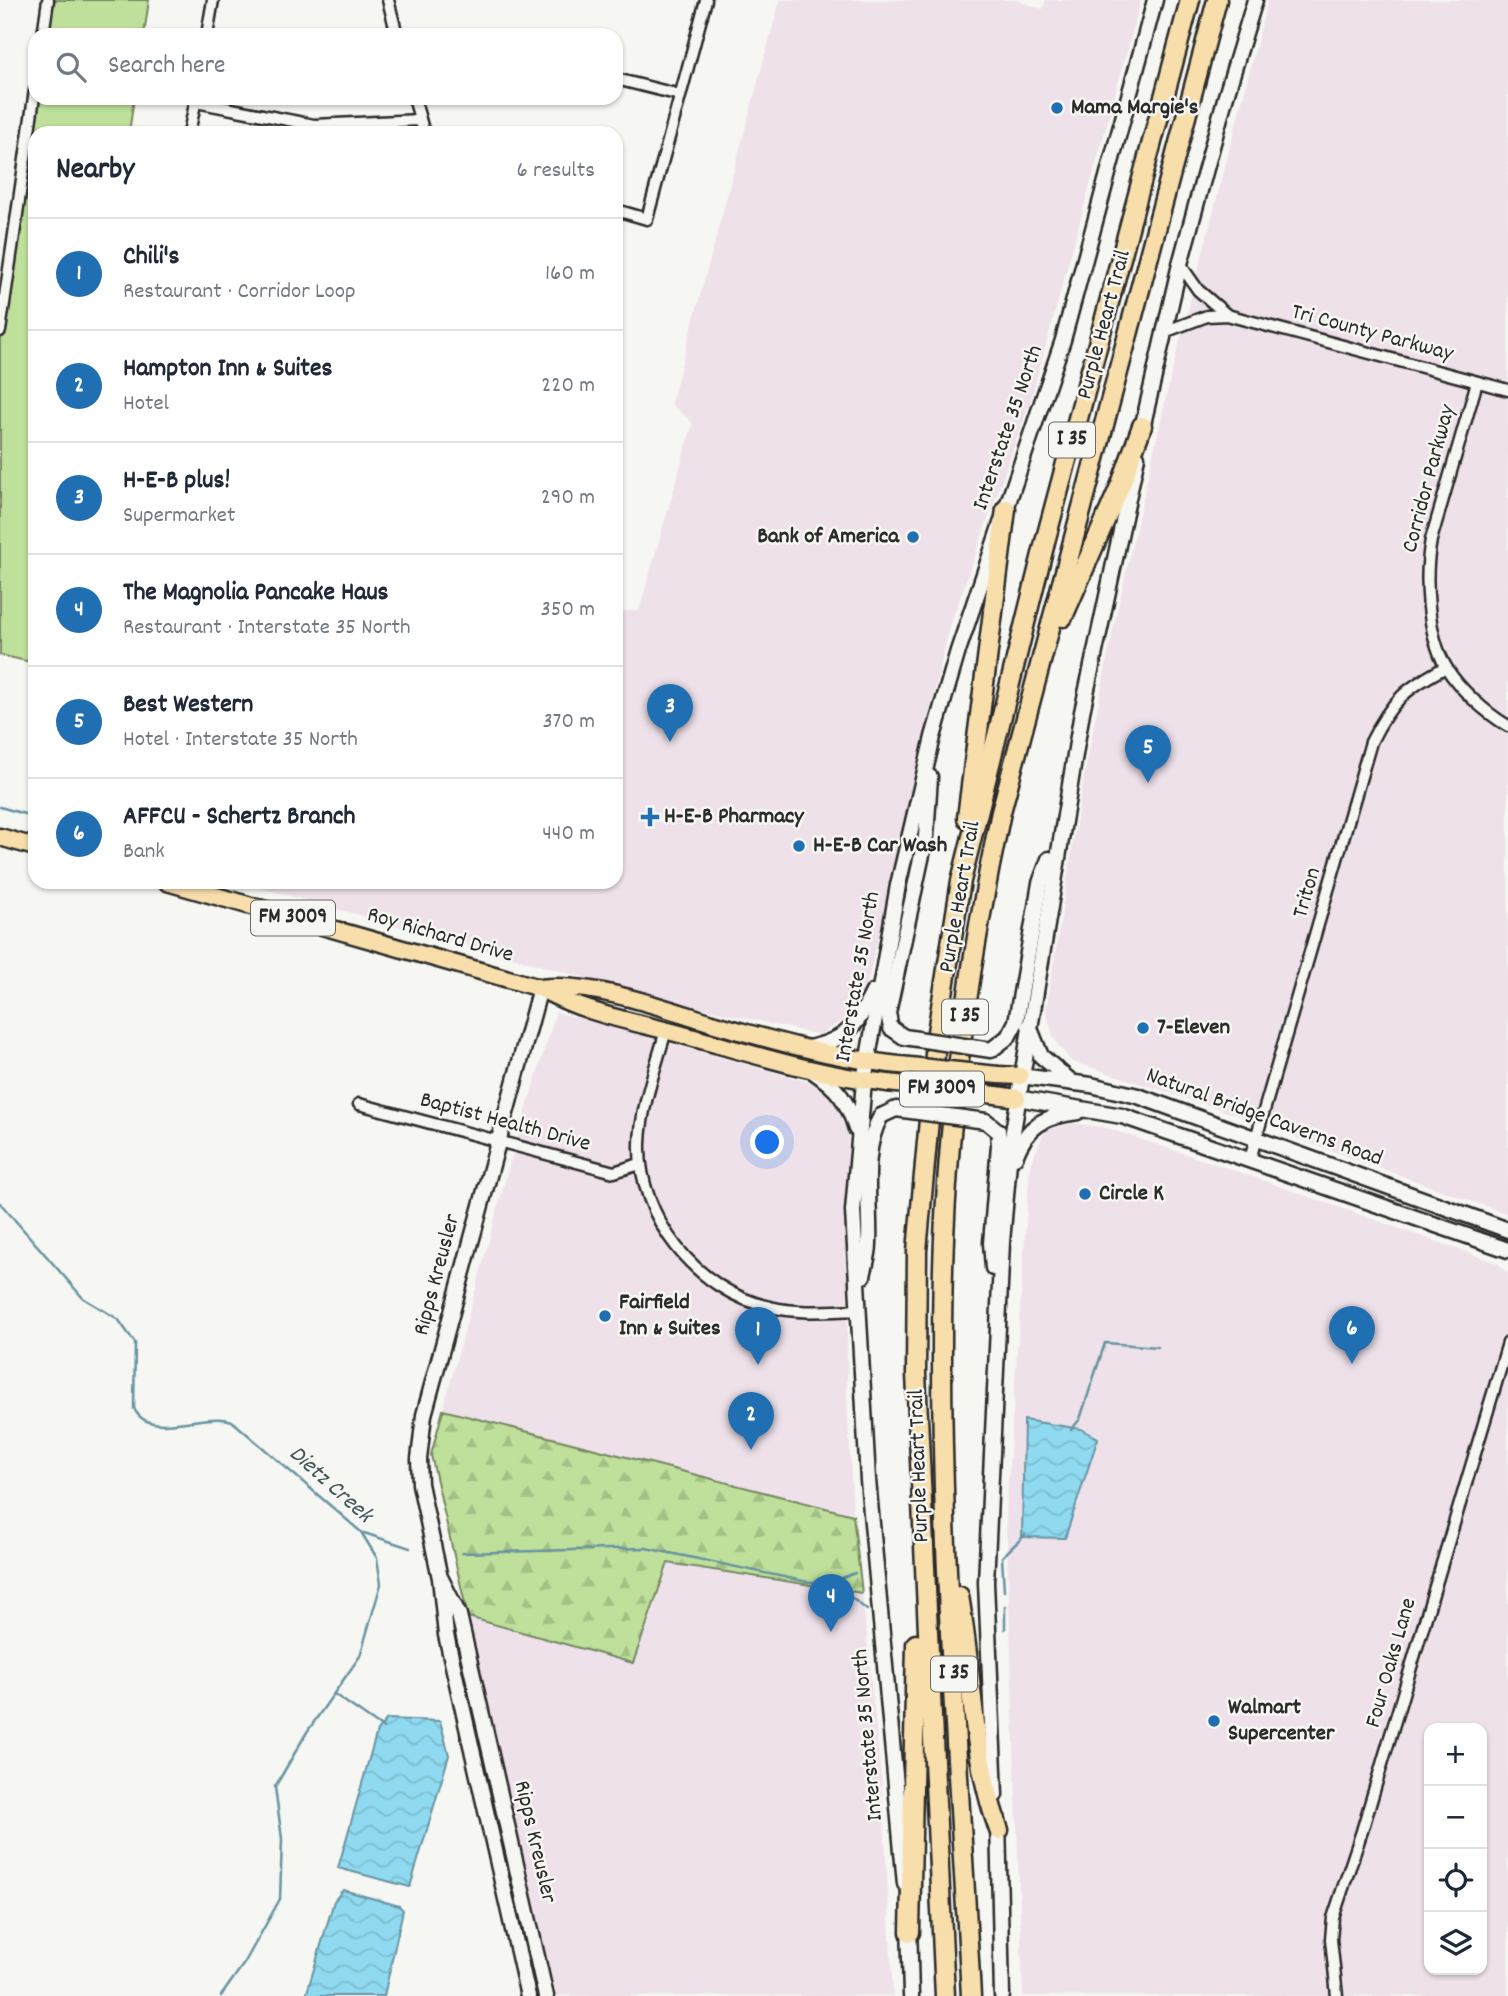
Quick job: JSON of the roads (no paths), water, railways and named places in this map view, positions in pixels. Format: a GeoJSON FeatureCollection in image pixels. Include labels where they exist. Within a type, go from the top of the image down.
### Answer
{"type":"FeatureCollection","features":[{"type":"Feature","properties":{"kind":"highway","name":"Purple Heart Trail"},"geometry":{"type":"LineString","coordinates":[[945,1996],[916,1374],[917,1251],[937,1032],[961,881],[1046,538],[1190,0]]}},
{"type":"Feature","properties":{"kind":"highway","name":"Purple Heart Trail"},"geometry":{"type":"LineString","coordinates":[[971,1996],[942,1422],[943,1265],[956,1083],[990,862],[1217,0]]}},
{"type":"Feature","properties":{"kind":"highway"},"geometry":{"type":"LineString","coordinates":[[1035,689],[1121,484],[1142,426]]}},
{"type":"Feature","properties":{"kind":"highway"},"geometry":{"type":"LineString","coordinates":[[961,881],[1006,509]]}},
{"type":"Feature","properties":{"kind":"highway"},"geometry":{"type":"LineString","coordinates":[[946,1522],[964,1626],[976,1743],[987,1797],[999,1830]]}},
{"type":"Feature","properties":{"kind":"highway"},"geometry":{"type":"LineString","coordinates":[[910,1933],[916,1644],[922,1543]]}},
{"type":"Feature","properties":{"kind":"main road","name":"Interstate 35 North"},"geometry":{"type":"LineString","coordinates":[[911,1996],[910,1933],[872,1525],[853,1211],[864,1081],[880,978],[933,737],[1063,340],[1155,0]]}},
{"type":"Feature","properties":{"kind":"main road"},"geometry":{"type":"LineString","coordinates":[[1002,1996],[999,1830],[992,1751],[986,1590],[1007,1175],[1028,1025],[1088,681],[1114,571],[1142,426],[1180,264],[1255,0]]}},
{"type":"Feature","properties":{"kind":"main road"},"geometry":{"type":"LineString","coordinates":[[933,737],[926,836],[888,1013],[891,1028],[904,1037],[991,1050],[1008,1037],[1016,1022],[1040,883],[1061,828]]}},
{"type":"Feature","properties":{"kind":"main road"},"geometry":{"type":"LineString","coordinates":[[0,837],[28,845]]}},
{"type":"Feature","properties":{"kind":"main road","name":"Roy Richard Drive"},"geometry":{"type":"LineString","coordinates":[[219,889],[540,988],[562,1001],[810,1069],[864,1081]]}},
{"type":"Feature","properties":{"kind":"main road"},"geometry":{"type":"LineString","coordinates":[[805,1048],[829,1044],[853,1028],[880,978]]}},
{"type":"Feature","properties":{"kind":"main road","name":"Roy Richard Drive"},"geometry":{"type":"LineString","coordinates":[[540,988],[565,985],[664,1008],[805,1048],[867,1061]]}},
{"type":"Feature","properties":{"kind":"main road","name":"Ripps Kreusler"},"geometry":{"type":"LineString","coordinates":[[528,1996],[455,1679],[440,1599],[440,1578],[420,1484],[421,1436],[540,988]]}},
{"type":"Feature","properties":{"kind":"main road"},"geometry":{"type":"LineString","coordinates":[[1028,1025],[1041,1056],[1074,1083]]}},
{"type":"Feature","properties":{"kind":"main road","name":"Natural Bridge Caverns Road"},"geometry":{"type":"LineString","coordinates":[[867,1061],[1020,1076],[1074,1083],[1138,1096],[1508,1230]]}},
{"type":"Feature","properties":{"kind":"main road"},"geometry":{"type":"LineString","coordinates":[[810,1069],[832,1084],[845,1099],[859,1137]]}},
{"type":"Feature","properties":{"kind":"main road","name":"FM 3009"},"geometry":{"type":"LineString","coordinates":[[864,1081],[1017,1098]]}},
{"type":"Feature","properties":{"kind":"main road","name":"Natural Bridge Caverns Road"},"geometry":{"type":"LineString","coordinates":[[1017,1098],[1097,1110],[1250,1159],[1508,1250]]}},
{"type":"Feature","properties":{"kind":"main road"},"geometry":{"type":"LineString","coordinates":[[860,1303],[869,1247],[868,1199],[872,1130],[881,1116],[895,1110],[986,1121],[998,1131],[999,1145],[991,1243],[999,1336]]}},
{"type":"Feature","properties":{"kind":"main road"},"geometry":{"type":"LineString","coordinates":[[1007,1175],[1021,1141],[1038,1122],[1051,1115],[1097,1110]]}},
{"type":"Feature","properties":{"kind":"main road"},"geometry":{"type":"LineString","coordinates":[[1490,1244],[1508,1260]]}},
{"type":"Feature","properties":{"kind":"main road","name":"Ripps Kreusler"},"geometry":{"type":"LineString","coordinates":[[440,1578],[459,1615],[546,1996]]}},
{"type":"Feature","properties":{"kind":"street"},"geometry":{"type":"LineString","coordinates":[[44,28],[48,0]]}},
{"type":"Feature","properties":{"kind":"street"},"geometry":{"type":"LineString","coordinates":[[208,28],[213,0]]}},
{"type":"Feature","properties":{"kind":"street"},"geometry":{"type":"LineString","coordinates":[[388,0],[395,28]]}},
{"type":"Feature","properties":{"kind":"street"},"geometry":{"type":"LineString","coordinates":[[623,212],[647,219],[706,0]]}},
{"type":"Feature","properties":{"kind":"street"},"geometry":{"type":"LineString","coordinates":[[623,81],[680,95]]}},
{"type":"Feature","properties":{"kind":"street"},"geometry":{"type":"LineString","coordinates":[[30,126],[33,105]]}},
{"type":"Feature","properties":{"kind":"street"},"geometry":{"type":"LineString","coordinates":[[190,126],[195,105]]}},
{"type":"Feature","properties":{"kind":"street"},"geometry":{"type":"LineString","coordinates":[[218,105],[300,124],[368,125],[420,120]]}},
{"type":"Feature","properties":{"kind":"street"},"geometry":{"type":"LineString","coordinates":[[416,105],[422,126]]}},
{"type":"Feature","properties":{"kind":"street"},"geometry":{"type":"LineString","coordinates":[[0,331],[28,138]]}},
{"type":"Feature","properties":{"kind":"street","name":"Tri County Parkway"},"geometry":{"type":"LineString","coordinates":[[1180,264],[1198,290],[1227,315]]}},
{"type":"Feature","properties":{"kind":"street","name":"Tri County Parkway"},"geometry":{"type":"LineString","coordinates":[[1164,332],[1206,316],[1227,315],[1508,390]]}},
{"type":"Feature","properties":{"kind":"street","name":"Corridor Parkway"},"geometry":{"type":"LineString","coordinates":[[1477,382],[1427,564],[1427,594],[1446,667],[1482,706],[1508,726]]}},
{"type":"Feature","properties":{"kind":"street","name":"Triton"},"geometry":{"type":"LineString","coordinates":[[1250,1159],[1371,742],[1390,707],[1400,695],[1416,682],[1446,667]]}},
{"type":"Feature","properties":{"kind":"street"},"geometry":{"type":"LineString","coordinates":[[666,1030],[648,1095],[640,1142],[640,1164],[649,1200],[665,1232],[679,1250],[720,1286],[771,1307],[807,1312],[860,1303]]}},
{"type":"Feature","properties":{"kind":"street","name":"Baptist Health Drive"},"geometry":{"type":"LineString","coordinates":[[359,1104],[614,1172],[640,1164]]}},
{"type":"Feature","properties":{"kind":"street","name":"Four Oaks Lane"},"geometry":{"type":"LineString","coordinates":[[1337,1996],[1331,1939],[1333,1918],[1362,1831],[1508,1343]]}},
{"type":"Feature","properties":{"kind":"water"},"geometry":{"type":"Polygon","coordinates":[[[1024,1420],[1081,1429],[1098,1438],[1065,1538],[1022,1537],[1024,1420]]]}},
{"type":"Feature","properties":{"kind":"water"},"geometry":{"type":"Polygon","coordinates":[[[387,1719],[440,1721],[449,1755],[410,1887],[338,1868],[377,1731],[387,1719]]]}},
{"type":"Feature","properties":{"kind":"water"},"geometry":{"type":"Polygon","coordinates":[[[343,1890],[399,1906],[403,1910],[384,1996],[306,1996],[334,1901],[343,1890]]]}},
{"type":"Feature","properties":{"kind":"waterway"},"geometry":{"type":"LineString","coordinates":[[0,807],[28,815]]}},
{"type":"Feature","properties":{"kind":"waterway","name":"Dietz Creek"},"geometry":{"type":"LineString","coordinates":[[0,1203],[83,1298],[118,1319],[135,1343],[134,1408],[141,1418],[151,1423],[163,1424],[206,1419],[232,1421],[361,1532],[377,1558],[381,1584],[360,1656],[307,1732],[275,1787],[282,1839],[280,1899],[245,1962],[221,1996]]}},
{"type":"Feature","properties":{"kind":"waterway"},"geometry":{"type":"LineString","coordinates":[[1071,1430],[1080,1419],[1105,1343],[1158,1347]]}},
{"type":"Feature","properties":{"kind":"waterway"},"geometry":{"type":"LineString","coordinates":[[364,1533],[410,1548]]}},
{"type":"Feature","properties":{"kind":"waterway"},"geometry":{"type":"LineString","coordinates":[[1004,1591],[1002,1557],[1025,1535]]}},
{"type":"Feature","properties":{"kind":"waterway"},"geometry":{"type":"LineString","coordinates":[[462,1553],[646,1548],[808,1582],[832,1582],[855,1573]]}},
{"type":"Feature","properties":{"kind":"waterway"},"geometry":{"type":"LineString","coordinates":[[832,1582],[867,1610]]}},
{"type":"Feature","properties":{"kind":"waterway"},"geometry":{"type":"LineString","coordinates":[[1005,1606],[1005,1629]]}},
{"type":"Feature","properties":{"kind":"waterway"},"geometry":{"type":"LineString","coordinates":[[334,1694],[383,1728]]}},
{"type":"Feature","properties":{"kind":"place","name":"Mama Margie's"},"geometry":{"type":"Point","coordinates":[1057,108]}},
{"type":"Feature","properties":{"kind":"place","name":"Bank of America"},"geometry":{"type":"Point","coordinates":[913,537]}},
{"type":"Feature","properties":{"kind":"place","name":"H-E-B plus!"},"geometry":{"type":"Point","coordinates":[670,742]}},
{"type":"Feature","properties":{"kind":"place","name":"Best Western"},"geometry":{"type":"Point","coordinates":[1148,783]}},
{"type":"Feature","properties":{"kind":"place","name":"H-E-B Pharmacy"},"geometry":{"type":"Point","coordinates":[650,817]}},
{"type":"Feature","properties":{"kind":"place","name":"H-E-B Car Wash"},"geometry":{"type":"Point","coordinates":[799,846]}},
{"type":"Feature","properties":{"kind":"place","name":"7-Eleven"},"geometry":{"type":"Point","coordinates":[1143,1028]}},
{"type":"Feature","properties":{"kind":"place","name":"Circle K"},"geometry":{"type":"Point","coordinates":[1085,1194]}},
{"type":"Feature","properties":{"kind":"place","name":"Fairfield Inn & Suites"},"geometry":{"type":"Point","coordinates":[605,1316]}},
{"type":"Feature","properties":{"kind":"place","name":"AFFCU - Schertz Branch"},"geometry":{"type":"Point","coordinates":[1352,1364]}},
{"type":"Feature","properties":{"kind":"place","name":"Chili's"},"geometry":{"type":"Point","coordinates":[758,1365]}},
{"type":"Feature","properties":{"kind":"place","name":"Hampton Inn & Suites"},"geometry":{"type":"Point","coordinates":[751,1450]}},
{"type":"Feature","properties":{"kind":"place","name":"The Magnolia Pancake Haus"},"geometry":{"type":"Point","coordinates":[831,1632]}},
{"type":"Feature","properties":{"kind":"place","name":"Walmart Supercenter"},"geometry":{"type":"Point","coordinates":[1214,1721]}}]}
